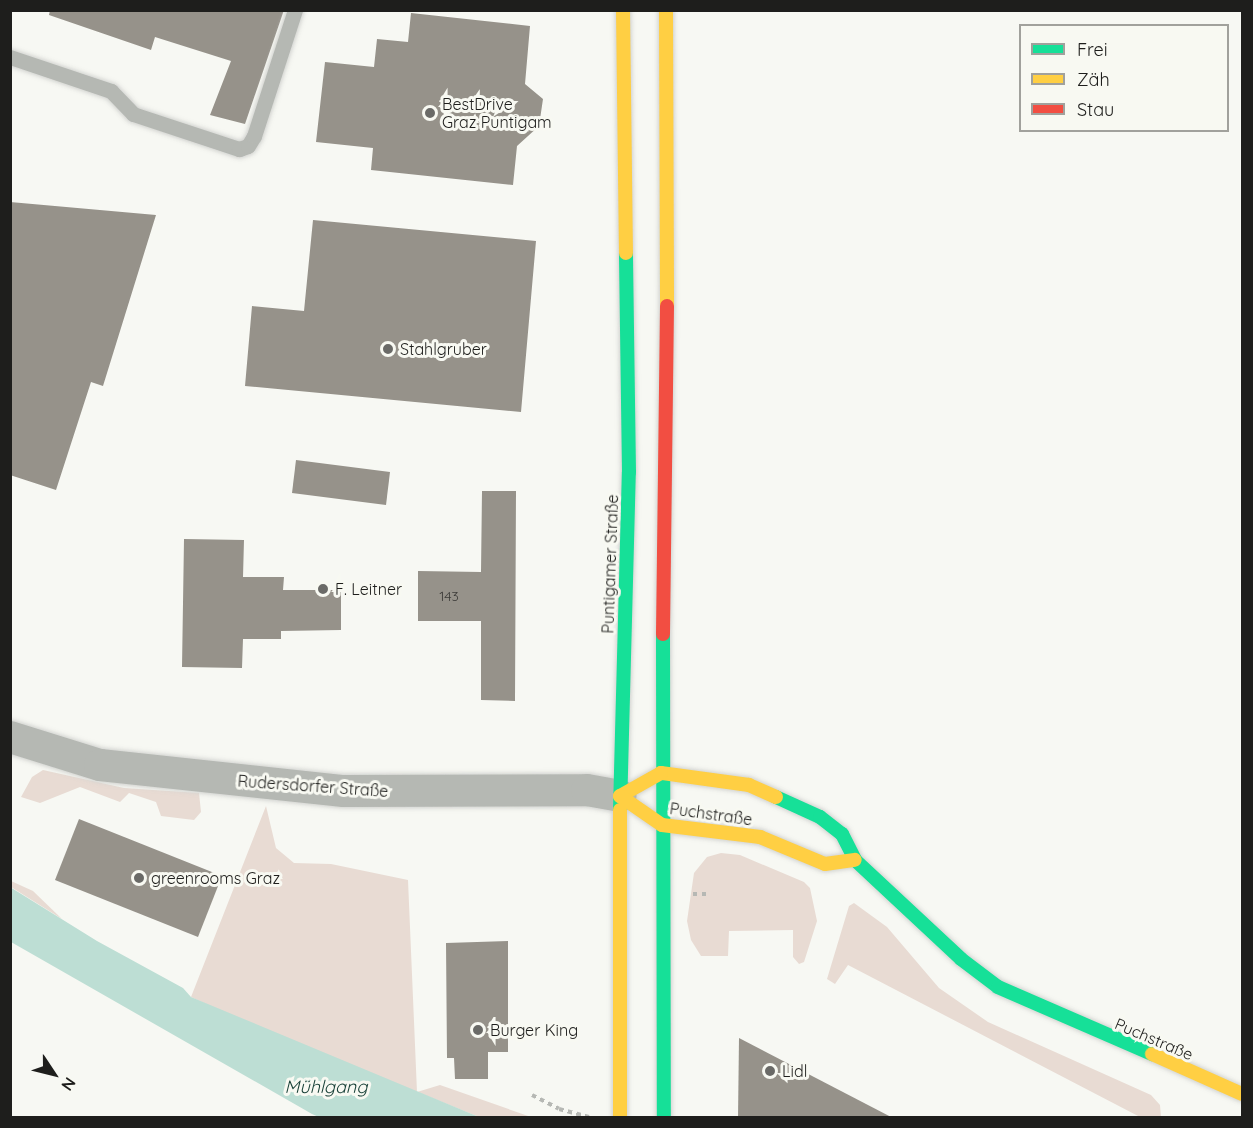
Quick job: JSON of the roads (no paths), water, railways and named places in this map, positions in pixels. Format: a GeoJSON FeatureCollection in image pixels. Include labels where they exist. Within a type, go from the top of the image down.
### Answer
{"type":"FeatureCollection","features":[{"type":"Feature","properties":{"kind":"main road","name":"Puntigamer Straße"},"geometry":{"type":"LineString","coordinates":[[620,1118],[620,796],[629,472],[623,10]]}},
{"type":"Feature","properties":{"kind":"main road"},"geometry":{"type":"LineString","coordinates":[[664,1118],[661,773],[669,178],[666,10]]}},
{"type":"Feature","properties":{"kind":"main road"},"geometry":{"type":"LineString","coordinates":[[620,796],[661,773]]}},
{"type":"Feature","properties":{"kind":"main road","name":"Puchstraße"},"geometry":{"type":"LineString","coordinates":[[661,773],[749,785],[820,817],[842,834],[855,860],[909,907],[961,959],[998,987],[1044,1010],[1242,1094]]}},
{"type":"Feature","properties":{"kind":"main road","name":"Puchstraße"},"geometry":{"type":"LineString","coordinates":[[620,796],[662,825],[760,837],[825,864],[855,860]]}},
{"type":"Feature","properties":{"kind":"street","name":"Rudersdorfer Straße"},"geometry":{"type":"LineString","coordinates":[[10,737],[100,765],[333,790],[588,790],[620,796]]}},
{"type":"Feature","properties":{"kind":"lane"},"geometry":{"type":"LineString","coordinates":[[10,57],[111,91],[133,114],[239,149],[249,146],[254,136],[296,10]]}},
{"type":"Feature","properties":{"kind":"water","name":"Mühlgang"},"geometry":{"type":"Polygon","coordinates":[[[10,887],[97,941],[183,988],[191,997],[479,1117],[321,1118],[312,1114],[11,942],[10,887]]]}},
{"type":"Feature","properties":{"kind":"place","name":"BestDrive Graz Puntigam"},"geometry":{"type":"Point","coordinates":[430,113]}},
{"type":"Feature","properties":{"kind":"place","name":"Stahlgruber"},"geometry":{"type":"Point","coordinates":[388,349]}},
{"type":"Feature","properties":{"kind":"place","name":"F. Leitner"},"geometry":{"type":"Point","coordinates":[323,589]}},
{"type":"Feature","properties":{"kind":"place","name":"greenrooms Graz"},"geometry":{"type":"Point","coordinates":[139,878]}},
{"type":"Feature","properties":{"kind":"place","name":"Burger King"},"geometry":{"type":"Point","coordinates":[478,1030]}},
{"type":"Feature","properties":{"kind":"place","name":"Lidl"},"geometry":{"type":"Point","coordinates":[770,1071]}}]}
